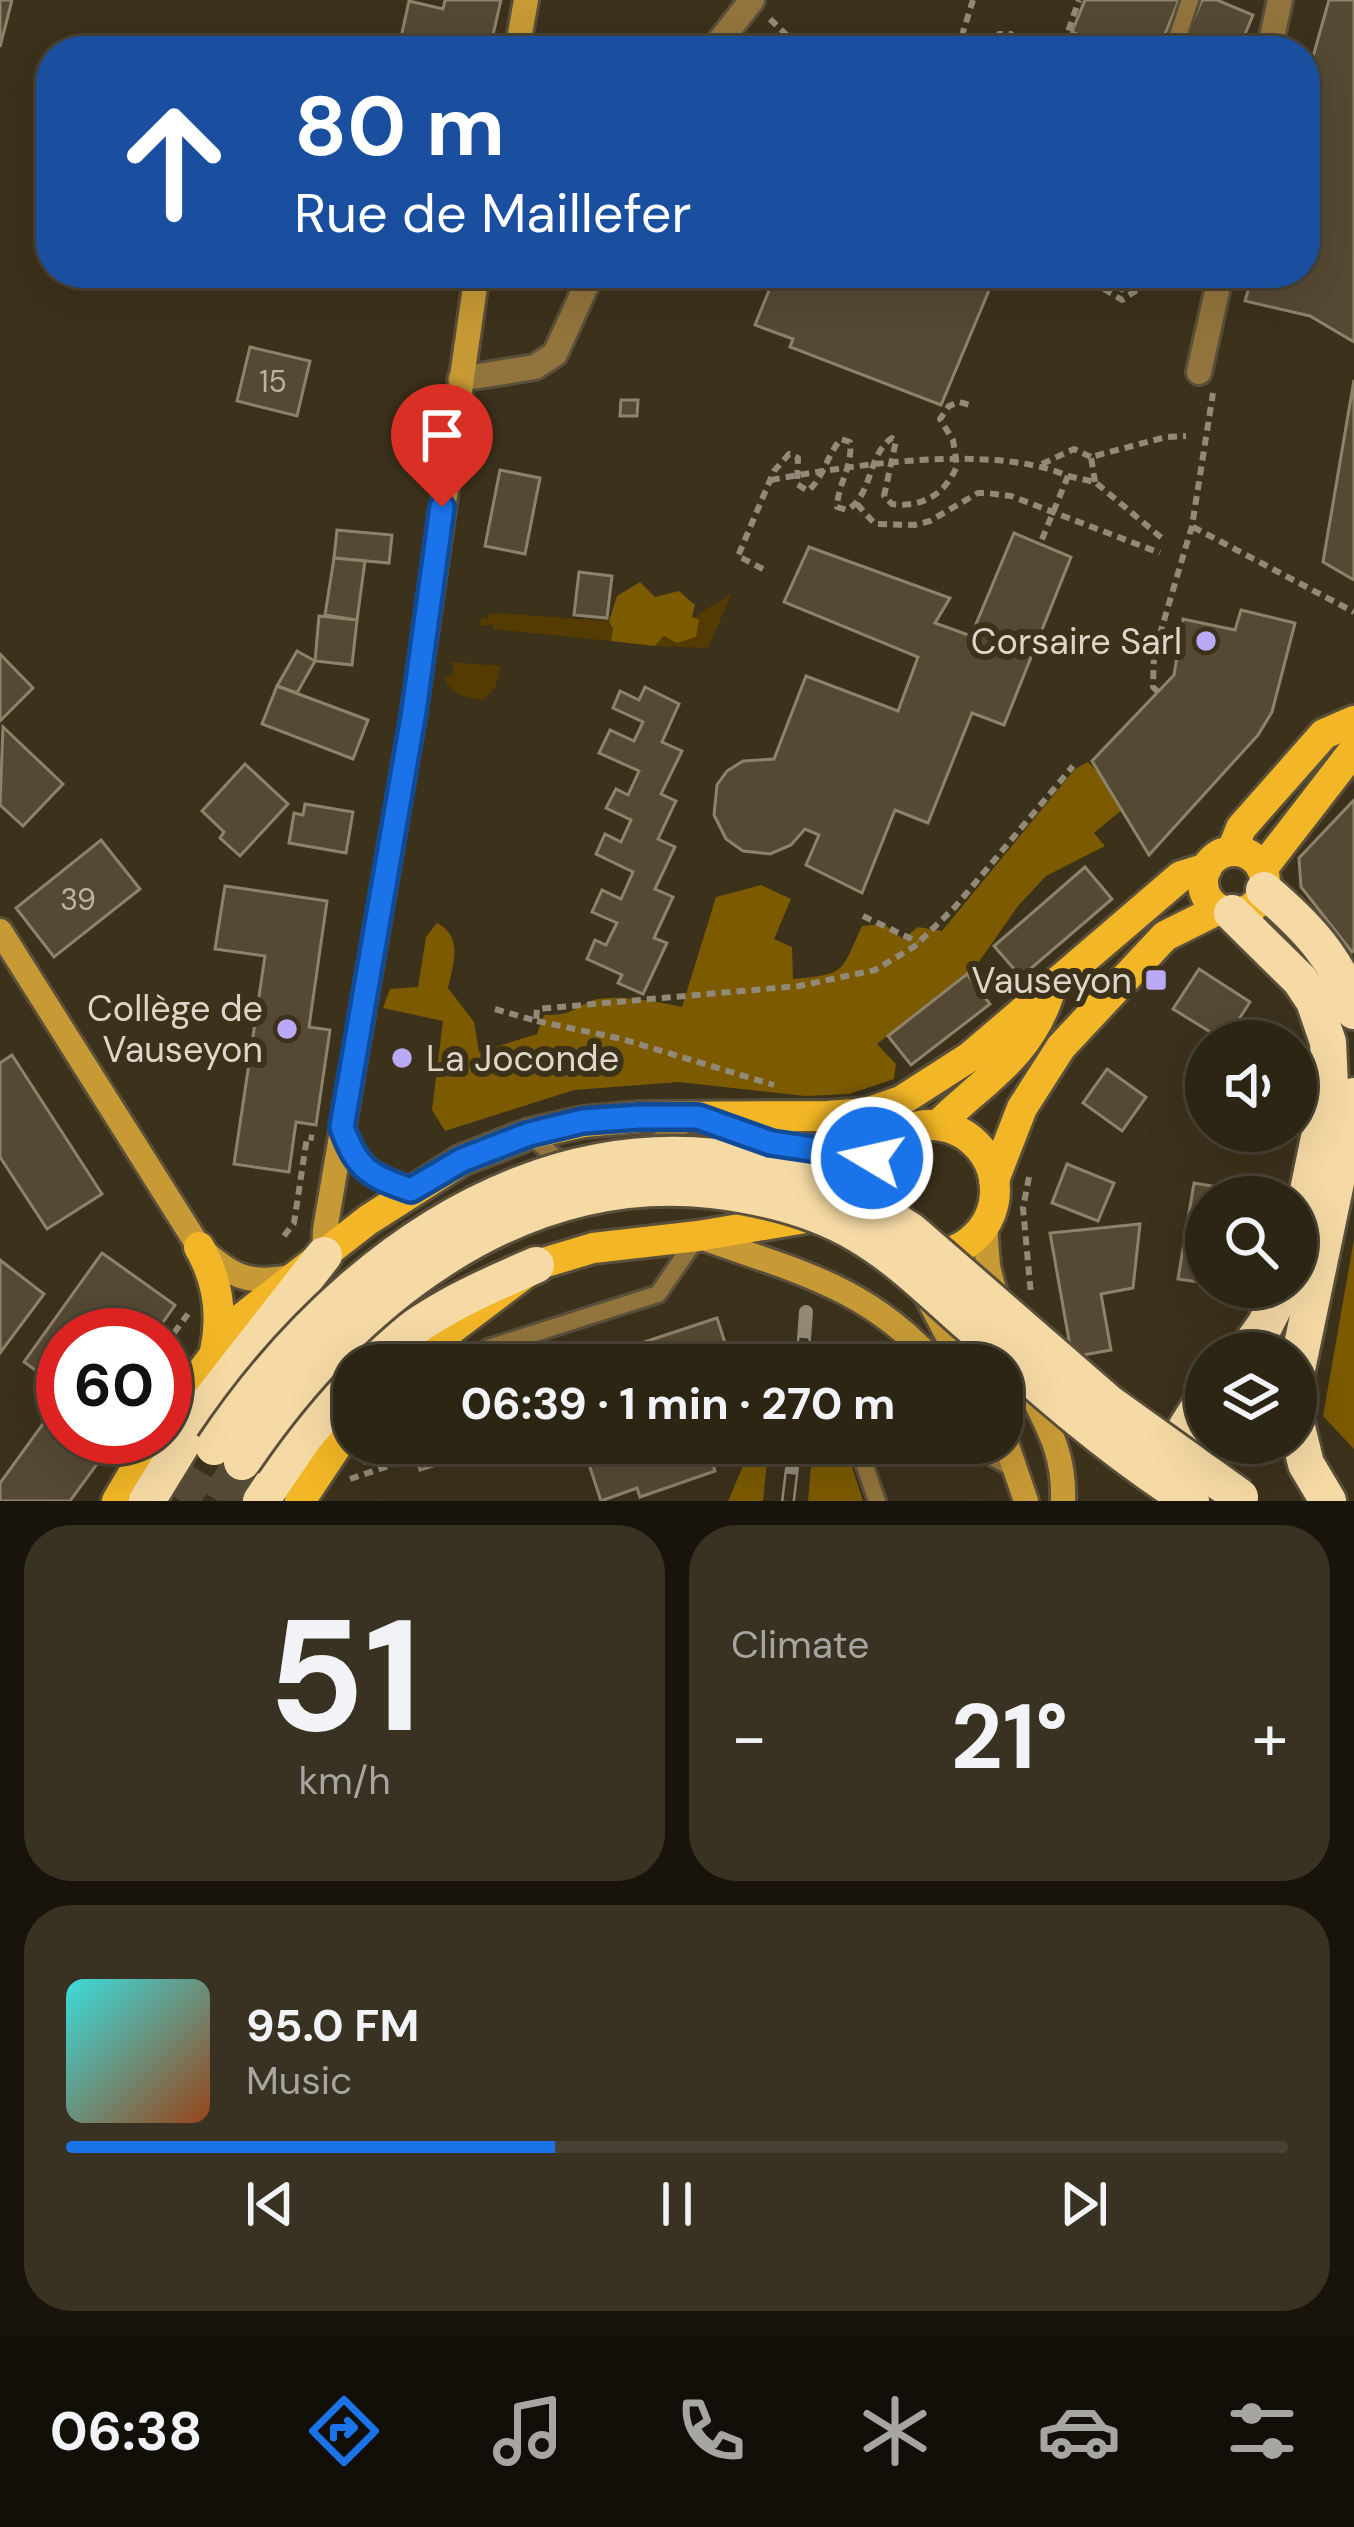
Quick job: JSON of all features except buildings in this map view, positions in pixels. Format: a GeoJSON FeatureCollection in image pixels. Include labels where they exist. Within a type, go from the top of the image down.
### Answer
{"type":"FeatureCollection","features":[{"type":"Feature","properties":{"kind":"highway"},"geometry":{"type":"LineString","coordinates":[[1263,879],[1310,931],[1344,998],[1328,1042],[1330,1085],[1311,1176]]}},
{"type":"Feature","properties":{"kind":"highway"},"geometry":{"type":"LineString","coordinates":[[1225,911],[1300,980],[1344,998]]}},
{"type":"Feature","properties":{"kind":"highway"},"geometry":{"type":"LineString","coordinates":[[1305,1332],[1354,1096]]}},
{"type":"Feature","properties":{"kind":"highway"},"geometry":{"type":"LineString","coordinates":[[1192,1501],[1126,1456],[916,1275],[854,1232],[784,1203],[691,1188],[592,1196],[538,1212],[449,1252],[370,1312],[228,1455],[238,1411],[308,1328],[348,1291],[432,1228],[536,1178],[594,1162],[686,1154],[735,1157],[790,1170],[875,1206],[926,1243],[1110,1404],[1243,1499]]}},
{"type":"Feature","properties":{"kind":"highway"},"geometry":{"type":"LineString","coordinates":[[147,1501],[202,1411],[324,1255]]}},
{"type":"Feature","properties":{"kind":"highway"},"geometry":{"type":"LineString","coordinates":[[393,1344],[458,1300],[536,1265]]}},
{"type":"Feature","properties":{"kind":"highway"},"geometry":{"type":"LineString","coordinates":[[261,1501],[333,1403]]}},
{"type":"Feature","properties":{"kind":"highway"},"geometry":{"type":"LineString","coordinates":[[1178,1501],[1180,1447],[1185,1437]]}},
{"type":"Feature","properties":{"kind":"highway"},"geometry":{"type":"LineString","coordinates":[[1306,1464],[1328,1501]]}},
{"type":"Feature","properties":{"kind":"main road"},"geometry":{"type":"LineString","coordinates":[[1225,911],[1204,887],[1219,860],[1324,734],[1354,721]]}},
{"type":"Feature","properties":{"kind":"main road"},"geometry":{"type":"LineString","coordinates":[[994,1180],[976,1143],[958,1131],[922,1124],[894,1135],[872,1158],[865,1177],[865,1198],[882,1235],[905,1251],[950,1252],[969,1242],[992,1212],[994,1180],[1022,1108],[1073,1032],[1165,936],[1225,911],[1252,907],[1263,879],[1354,750]]}},
{"type":"Feature","properties":{"kind":"main road"},"geometry":{"type":"LineString","coordinates":[[192,1384],[242,1318],[290,1277],[411,1190],[462,1160],[529,1134],[583,1121],[866,1113],[901,1101],[970,1056],[1180,876],[1219,860],[1249,855],[1263,879]]}},
{"type":"Feature","properties":{"kind":"main road"},"geometry":{"type":"LineString","coordinates":[[938,1125],[1018,1054],[1041,1017],[1051,988]]}},
{"type":"Feature","properties":{"kind":"main road"},"geometry":{"type":"LineString","coordinates":[[698,1117],[771,1143],[872,1158]]}},
{"type":"Feature","properties":{"kind":"main road"},"geometry":{"type":"LineString","coordinates":[[698,1117],[719,1144],[725,1171],[722,1196],[698,1236]]}},
{"type":"Feature","properties":{"kind":"main road"},"geometry":{"type":"LineString","coordinates":[[432,1344],[536,1265],[592,1248],[698,1236],[795,1218],[871,1218]]}},
{"type":"Feature","properties":{"kind":"main road"},"geometry":{"type":"LineString","coordinates":[[199,1247],[218,1302],[221,1326],[215,1353]]}},
{"type":"Feature","properties":{"kind":"main road"},"geometry":{"type":"LineString","coordinates":[[300,1501],[333,1452]]}},
{"type":"Feature","properties":{"kind":"main road"},"geometry":{"type":"LineString","coordinates":[[117,1501],[139,1464]]}},
{"type":"Feature","properties":{"kind":"street"},"geometry":{"type":"LineString","coordinates":[[520,36],[526,0]]}},
{"type":"Feature","properties":{"kind":"street"},"geometry":{"type":"LineString","coordinates":[[723,36],[751,0]]}},
{"type":"Feature","properties":{"kind":"street"},"geometry":{"type":"LineString","coordinates":[[1272,36],[1280,0]]}},
{"type":"Feature","properties":{"kind":"street"},"geometry":{"type":"LineString","coordinates":[[324,1255],[333,1133],[414,711],[475,288]]}},
{"type":"Feature","properties":{"kind":"street"},"geometry":{"type":"LineString","coordinates":[[460,380],[535,367],[555,354],[585,288]]}},
{"type":"Feature","properties":{"kind":"street"},"geometry":{"type":"LineString","coordinates":[[1207,380],[1219,288]]}},
{"type":"Feature","properties":{"kind":"street"},"geometry":{"type":"LineString","coordinates":[[0,932],[199,1247],[249,1280],[290,1277]]}},
{"type":"Feature","properties":{"kind":"street"},"geometry":{"type":"LineString","coordinates":[[333,1133],[376,1178],[411,1190]]}},
{"type":"Feature","properties":{"kind":"street"},"geometry":{"type":"LineString","coordinates":[[985,1226],[988,1266],[1010,1347],[1056,1441],[1064,1468],[1063,1501]]}},
{"type":"Feature","properties":{"kind":"street"},"geometry":{"type":"LineString","coordinates":[[698,1236],[821,1277],[892,1321],[916,1344]]}},
{"type":"Feature","properties":{"kind":"street"},"geometry":{"type":"LineString","coordinates":[[905,1251],[950,1344]]}},
{"type":"Feature","properties":{"kind":"street"},"geometry":{"type":"LineString","coordinates":[[1016,1464],[1026,1501]]}},
{"type":"Feature","properties":{"kind":"lane"},"geometry":{"type":"LineString","coordinates":[[1178,36],[1190,0]]}},
{"type":"Feature","properties":{"kind":"lane"},"geometry":{"type":"LineString","coordinates":[[501,1344],[658,1294],[698,1236]]}},
{"type":"Feature","properties":{"kind":"lane"},"geometry":{"type":"LineString","coordinates":[[864,1464],[877,1501]]}},
{"type":"Feature","properties":{"kind":"lane"},"geometry":{"type":"LineString","coordinates":[[1005,1464],[1019,1472]]}},
{"type":"Feature","properties":{"kind":"path"},"geometry":{"type":"LineString","coordinates":[[751,0],[788,36]]}},
{"type":"Feature","properties":{"kind":"path"},"geometry":{"type":"LineString","coordinates":[[963,36],[973,0]]}},
{"type":"Feature","properties":{"kind":"path"},"geometry":{"type":"LineString","coordinates":[[1066,36],[1079,0]]}},
{"type":"Feature","properties":{"kind":"path"},"geometry":{"type":"LineString","coordinates":[[1102,288],[1122,300],[1140,288]]}},
{"type":"Feature","properties":{"kind":"path"},"geometry":{"type":"LineString","coordinates":[[1158,692],[1153,687],[1154,654],[1192,526],[1207,380]]}},
{"type":"Feature","properties":{"kind":"path"},"geometry":{"type":"LineString","coordinates":[[764,569],[738,556],[771,480],[789,454],[798,458],[797,484],[808,491],[818,482],[841,439],[850,442],[850,469],[837,507],[847,510],[857,504],[885,441],[892,438],[896,441],[884,496],[892,504],[920,503],[940,494],[951,481],[957,460],[953,440],[940,419],[959,401],[973,406]]}},
{"type":"Feature","properties":{"kind":"path"},"geometry":{"type":"LineString","coordinates":[[1042,464],[1074,449],[1091,458],[1126,446],[1186,436]]}},
{"type":"Feature","properties":{"kind":"path"},"geometry":{"type":"LineString","coordinates":[[1091,458],[1095,482]]}},
{"type":"Feature","properties":{"kind":"path"},"geometry":{"type":"LineString","coordinates":[[771,480],[893,462],[1042,464],[1095,482],[1163,539]]}},
{"type":"Feature","properties":{"kind":"path"},"geometry":{"type":"LineString","coordinates":[[1040,544],[1068,476]]}},
{"type":"Feature","properties":{"kind":"path"},"geometry":{"type":"LineString","coordinates":[[857,504],[875,524],[914,525],[978,493],[1011,496],[1160,553]]}},
{"type":"Feature","properties":{"kind":"path"},"geometry":{"type":"LineString","coordinates":[[1192,526],[1354,612]]}},
{"type":"Feature","properties":{"kind":"path"},"geometry":{"type":"LineString","coordinates":[[536,1021],[537,1009],[700,997],[875,970],[918,942],[955,907],[1072,766]]}},
{"type":"Feature","properties":{"kind":"path"},"geometry":{"type":"LineString","coordinates":[[863,916],[918,942]]}},
{"type":"Feature","properties":{"kind":"path"},"geometry":{"type":"LineString","coordinates":[[495,1009],[705,1061],[794,1092]]}},
{"type":"Feature","properties":{"kind":"path"},"geometry":{"type":"LineString","coordinates":[[284,1237],[294,1223],[307,1137],[333,1133]]}},
{"type":"Feature","properties":{"kind":"path"},"geometry":{"type":"LineString","coordinates":[[1030,1167],[1023,1208],[1031,1301]]}},
{"type":"Feature","properties":{"kind":"path"},"geometry":{"type":"LineString","coordinates":[[187,1301],[188,1308]]}},
{"type":"Feature","properties":{"kind":"path"},"geometry":{"type":"LineString","coordinates":[[339,1483],[394,1464]]}},
{"type":"Feature","properties":{"kind":"shaded area"},"geometry":{"type":"Polygon","coordinates":[[[640,582],[655,597],[679,591],[695,605],[696,637],[677,643],[664,636],[655,646],[611,641],[609,621],[617,596],[640,582]]]}},
{"type":"Feature","properties":{"kind":"shaded area"},"geometry":{"type":"Polygon","coordinates":[[[732,593],[708,648],[655,646],[664,636],[732,593]]]}},
{"type":"Feature","properties":{"kind":"shaded area"},"geometry":{"type":"Polygon","coordinates":[[[494,613],[609,621],[611,641],[493,629],[493,624],[478,627],[482,616],[487,620],[494,613]]]}},
{"type":"Feature","properties":{"kind":"shaded area"},"geometry":{"type":"Polygon","coordinates":[[[451,662],[501,666],[495,688],[483,700],[459,694],[444,676],[452,676],[451,662]]]}},
{"type":"Feature","properties":{"kind":"shaded area"},"geometry":{"type":"Polygon","coordinates":[[[1088,762],[1129,804],[1094,833],[1105,846],[1046,876],[1018,906],[974,969],[877,1044],[896,1064],[894,1079],[849,1094],[805,1096],[679,1082],[574,1090],[445,1131],[432,1110],[443,1021],[383,1008],[390,989],[418,987],[426,937],[437,923],[454,943],[448,988],[474,1022],[479,1052],[537,1034],[544,1015],[566,1013],[600,999],[682,1007],[716,897],[761,885],[791,899],[774,939],[792,947],[793,979],[832,973],[844,963],[862,926],[884,924],[903,939],[918,927],[942,931],[1075,769],[1088,762]]]}},
{"type":"Feature","properties":{"kind":"shaded area"},"geometry":{"type":"Polygon","coordinates":[[[1354,1239],[1354,1449],[1323,1416],[1354,1239]]]}},
{"type":"Feature","properties":{"kind":"shaded area"},"geometry":{"type":"Polygon","coordinates":[[[744,1464],[767,1464],[763,1501],[728,1501],[744,1464]]]}},
{"type":"Feature","properties":{"kind":"shaded area"},"geometry":{"type":"Polygon","coordinates":[[[811,1464],[851,1464],[863,1501],[808,1501],[811,1464]]]}},
{"type":"Feature","properties":{"kind":"tunnel"},"geometry":{"type":"LineString","coordinates":[[181,1501],[214,1447]]}},
{"type":"Feature","properties":{"kind":"tunnel"},"geometry":{"type":"LineString","coordinates":[[218,1501],[242,1462]]}},
{"type":"Feature","properties":{"kind":"railway"},"geometry":{"type":"LineString","coordinates":[[804,1344],[806,1312]]}},
{"type":"Feature","properties":{"kind":"railway"},"geometry":{"type":"LineString","coordinates":[[788,1501],[792,1464]]}},
{"type":"Feature","properties":{"kind":"place","name":"Corsaire Sarl"},"geometry":{"type":"Point","coordinates":[1206,641]}},
{"type":"Feature","properties":{"kind":"place","name":"Vauseyon"},"geometry":{"type":"Point","coordinates":[1156,980]}},
{"type":"Feature","properties":{"kind":"place","name":"Collège de Vauseyon"},"geometry":{"type":"Point","coordinates":[287,1029]}},
{"type":"Feature","properties":{"kind":"place","name":"La Joconde"},"geometry":{"type":"Point","coordinates":[402,1058]}},
{"type":"Feature","properties":{"kind":"route"},"geometry":{"type":"LineString","coordinates":[[442,507],[414,711],[342,1127],[351,1151],[376,1178],[411,1190],[462,1160],[550,1128],[583,1121],[698,1117],[771,1143],[872,1158]]}}]}
